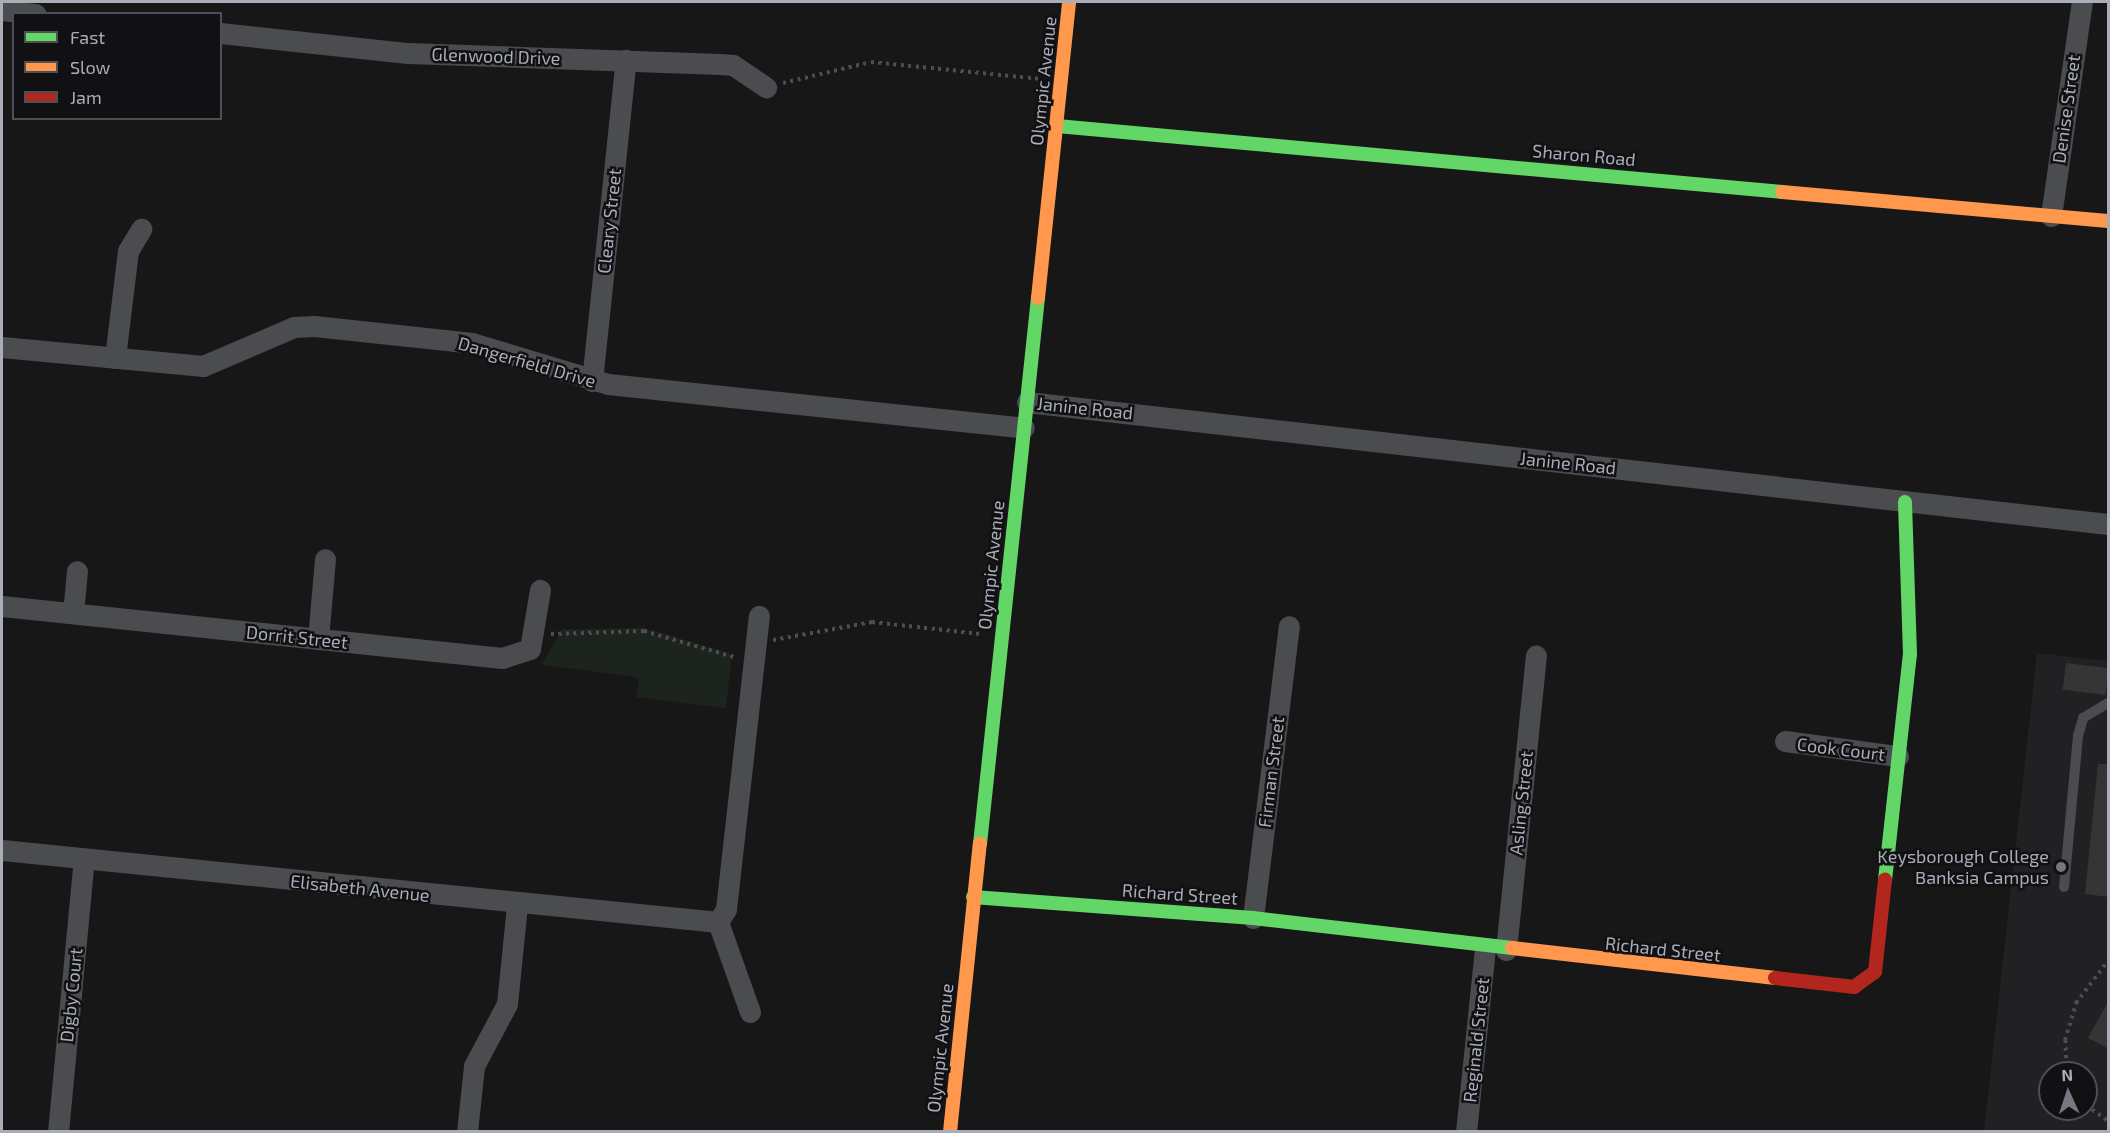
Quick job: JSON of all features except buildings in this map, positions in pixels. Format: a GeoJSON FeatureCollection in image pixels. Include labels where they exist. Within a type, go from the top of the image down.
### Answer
{"type":"FeatureCollection","features":[{"type":"Feature","properties":{"kind":"street","name":"Olympic Avenue"},"geometry":{"type":"LineString","coordinates":[[950,1131],[1069,2]]}},
{"type":"Feature","properties":{"kind":"street","name":"Denise Street"},"geometry":{"type":"LineString","coordinates":[[2051,216],[2082,2]]}},
{"type":"Feature","properties":{"kind":"street"},"geometry":{"type":"LineString","coordinates":[[2,10],[19,12]]}},
{"type":"Feature","properties":{"kind":"street","name":"Glenwood Drive"},"geometry":{"type":"LineString","coordinates":[[222,33],[408,53],[733,65],[766,87]]}},
{"type":"Feature","properties":{"kind":"street","name":"Cleary Street"},"geometry":{"type":"LineString","coordinates":[[592,381],[626,60]]}},
{"type":"Feature","properties":{"kind":"street","name":"Sharon Road"},"geometry":{"type":"LineString","coordinates":[[1057,126],[2109,221]]}},
{"type":"Feature","properties":{"kind":"street"},"geometry":{"type":"LineString","coordinates":[[115,358],[128,251],[141,229]]}},
{"type":"Feature","properties":{"kind":"street","name":"Dangerfield Drive"},"geometry":{"type":"LineString","coordinates":[[2,347],[202,366],[294,327],[314,326],[472,343],[592,381],[1024,428]]}},
{"type":"Feature","properties":{"kind":"street","name":"Janine Road"},"geometry":{"type":"LineString","coordinates":[[1027,402],[2109,524]]}},
{"type":"Feature","properties":{"kind":"street","name":"Richard Street"},"geometry":{"type":"LineString","coordinates":[[974,897],[1253,918],[1496,949],[1854,987],[1875,972],[1910,654],[1905,502]]}},
{"type":"Feature","properties":{"kind":"street"},"geometry":{"type":"LineString","coordinates":[[318,639],[326,559]]}},
{"type":"Feature","properties":{"kind":"street"},"geometry":{"type":"LineString","coordinates":[[73,613],[77,571]]}},
{"type":"Feature","properties":{"kind":"street"},"geometry":{"type":"LineString","coordinates":[[534,634],[540,590]]}},
{"type":"Feature","properties":{"kind":"street","name":"Dorrit Street"},"geometry":{"type":"LineString","coordinates":[[2,606],[502,658],[523,655],[534,634]]}},
{"type":"Feature","properties":{"kind":"street"},"geometry":{"type":"LineString","coordinates":[[750,1012],[718,922],[726,909],[759,616]]}},
{"type":"Feature","properties":{"kind":"street","name":"Firman Street"},"geometry":{"type":"LineString","coordinates":[[1253,918],[1289,627]]}},
{"type":"Feature","properties":{"kind":"street","name":"Asling Street"},"geometry":{"type":"LineString","coordinates":[[1496,949],[1536,656]]}},
{"type":"Feature","properties":{"kind":"street","name":"Cook Court"},"geometry":{"type":"LineString","coordinates":[[1785,741],[1898,756]]}},
{"type":"Feature","properties":{"kind":"street","name":"Elisabeth Avenue"},"geometry":{"type":"LineString","coordinates":[[2,850],[517,905],[718,922]]}},
{"type":"Feature","properties":{"kind":"street","name":"Digby Court"},"geometry":{"type":"LineString","coordinates":[[58,1131],[84,859]]}},
{"type":"Feature","properties":{"kind":"street"},"geometry":{"type":"LineString","coordinates":[[467,1131],[474,1066],[507,1004],[517,905]]}},
{"type":"Feature","properties":{"kind":"street","name":"Reginald Street"},"geometry":{"type":"LineString","coordinates":[[1466,1131],[1496,949]]}},
{"type":"Feature","properties":{"kind":"lane"},"geometry":{"type":"LineString","coordinates":[[2064,887],[2078,736],[2083,718],[2109,703]]}},
{"type":"Feature","properties":{"kind":"path"},"geometry":{"type":"LineString","coordinates":[[766,87],[871,62],[1061,81]]}},
{"type":"Feature","properties":{"kind":"path"},"geometry":{"type":"LineString","coordinates":[[534,634],[644,631],[734,658],[734,648],[872,622],[1001,637]]}},
{"type":"Feature","properties":{"kind":"path"},"geometry":{"type":"LineString","coordinates":[[2066,1061],[2065,1040],[2076,1003],[2109,961]]}},
{"type":"Feature","properties":{"kind":"shaded area"},"geometry":{"type":"Polygon","coordinates":[[[644,628],[732,654],[726,708],[636,697],[639,680],[631,676],[542,665],[562,629],[644,628]]]}},
{"type":"Feature","properties":{"kind":"shaded area","name":"Keysborough College Banksia Campus"},"geometry":{"type":"Polygon","coordinates":[[[2037,653],[2108,661],[2108,1131],[1984,1132],[2037,653]]]}},
{"type":"Feature","properties":{"kind":"traffic: fast"},"geometry":{"type":"LineString","coordinates":[[1057,126],[1782,192]]}},
{"type":"Feature","properties":{"kind":"traffic: fast"},"geometry":{"type":"LineString","coordinates":[[980,844],[1038,298]]}},
{"type":"Feature","properties":{"kind":"traffic: fast"},"geometry":{"type":"LineString","coordinates":[[1885,880],[1910,654],[1905,502]]}},
{"type":"Feature","properties":{"kind":"traffic: fast"},"geometry":{"type":"LineString","coordinates":[[973,897],[1253,918],[1512,948]]}},
{"type":"Feature","properties":{"kind":"traffic: slow"},"geometry":{"type":"LineString","coordinates":[[1038,298],[1069,2]]}},
{"type":"Feature","properties":{"kind":"traffic: slow"},"geometry":{"type":"LineString","coordinates":[[1782,192],[2108,221]]}},
{"type":"Feature","properties":{"kind":"traffic: slow"},"geometry":{"type":"LineString","coordinates":[[950,1132],[980,844]]}},
{"type":"Feature","properties":{"kind":"traffic: slow"},"geometry":{"type":"LineString","coordinates":[[1512,948],[1775,978]]}},
{"type":"Feature","properties":{"kind":"traffic: jam"},"geometry":{"type":"LineString","coordinates":[[1775,978],[1854,987],[1875,972],[1885,880]]}},
{"type":"Feature","properties":{"kind":"place","name":"Keysborough College Banksia Campus"},"geometry":{"type":"Point","coordinates":[2061,867]}}]}
